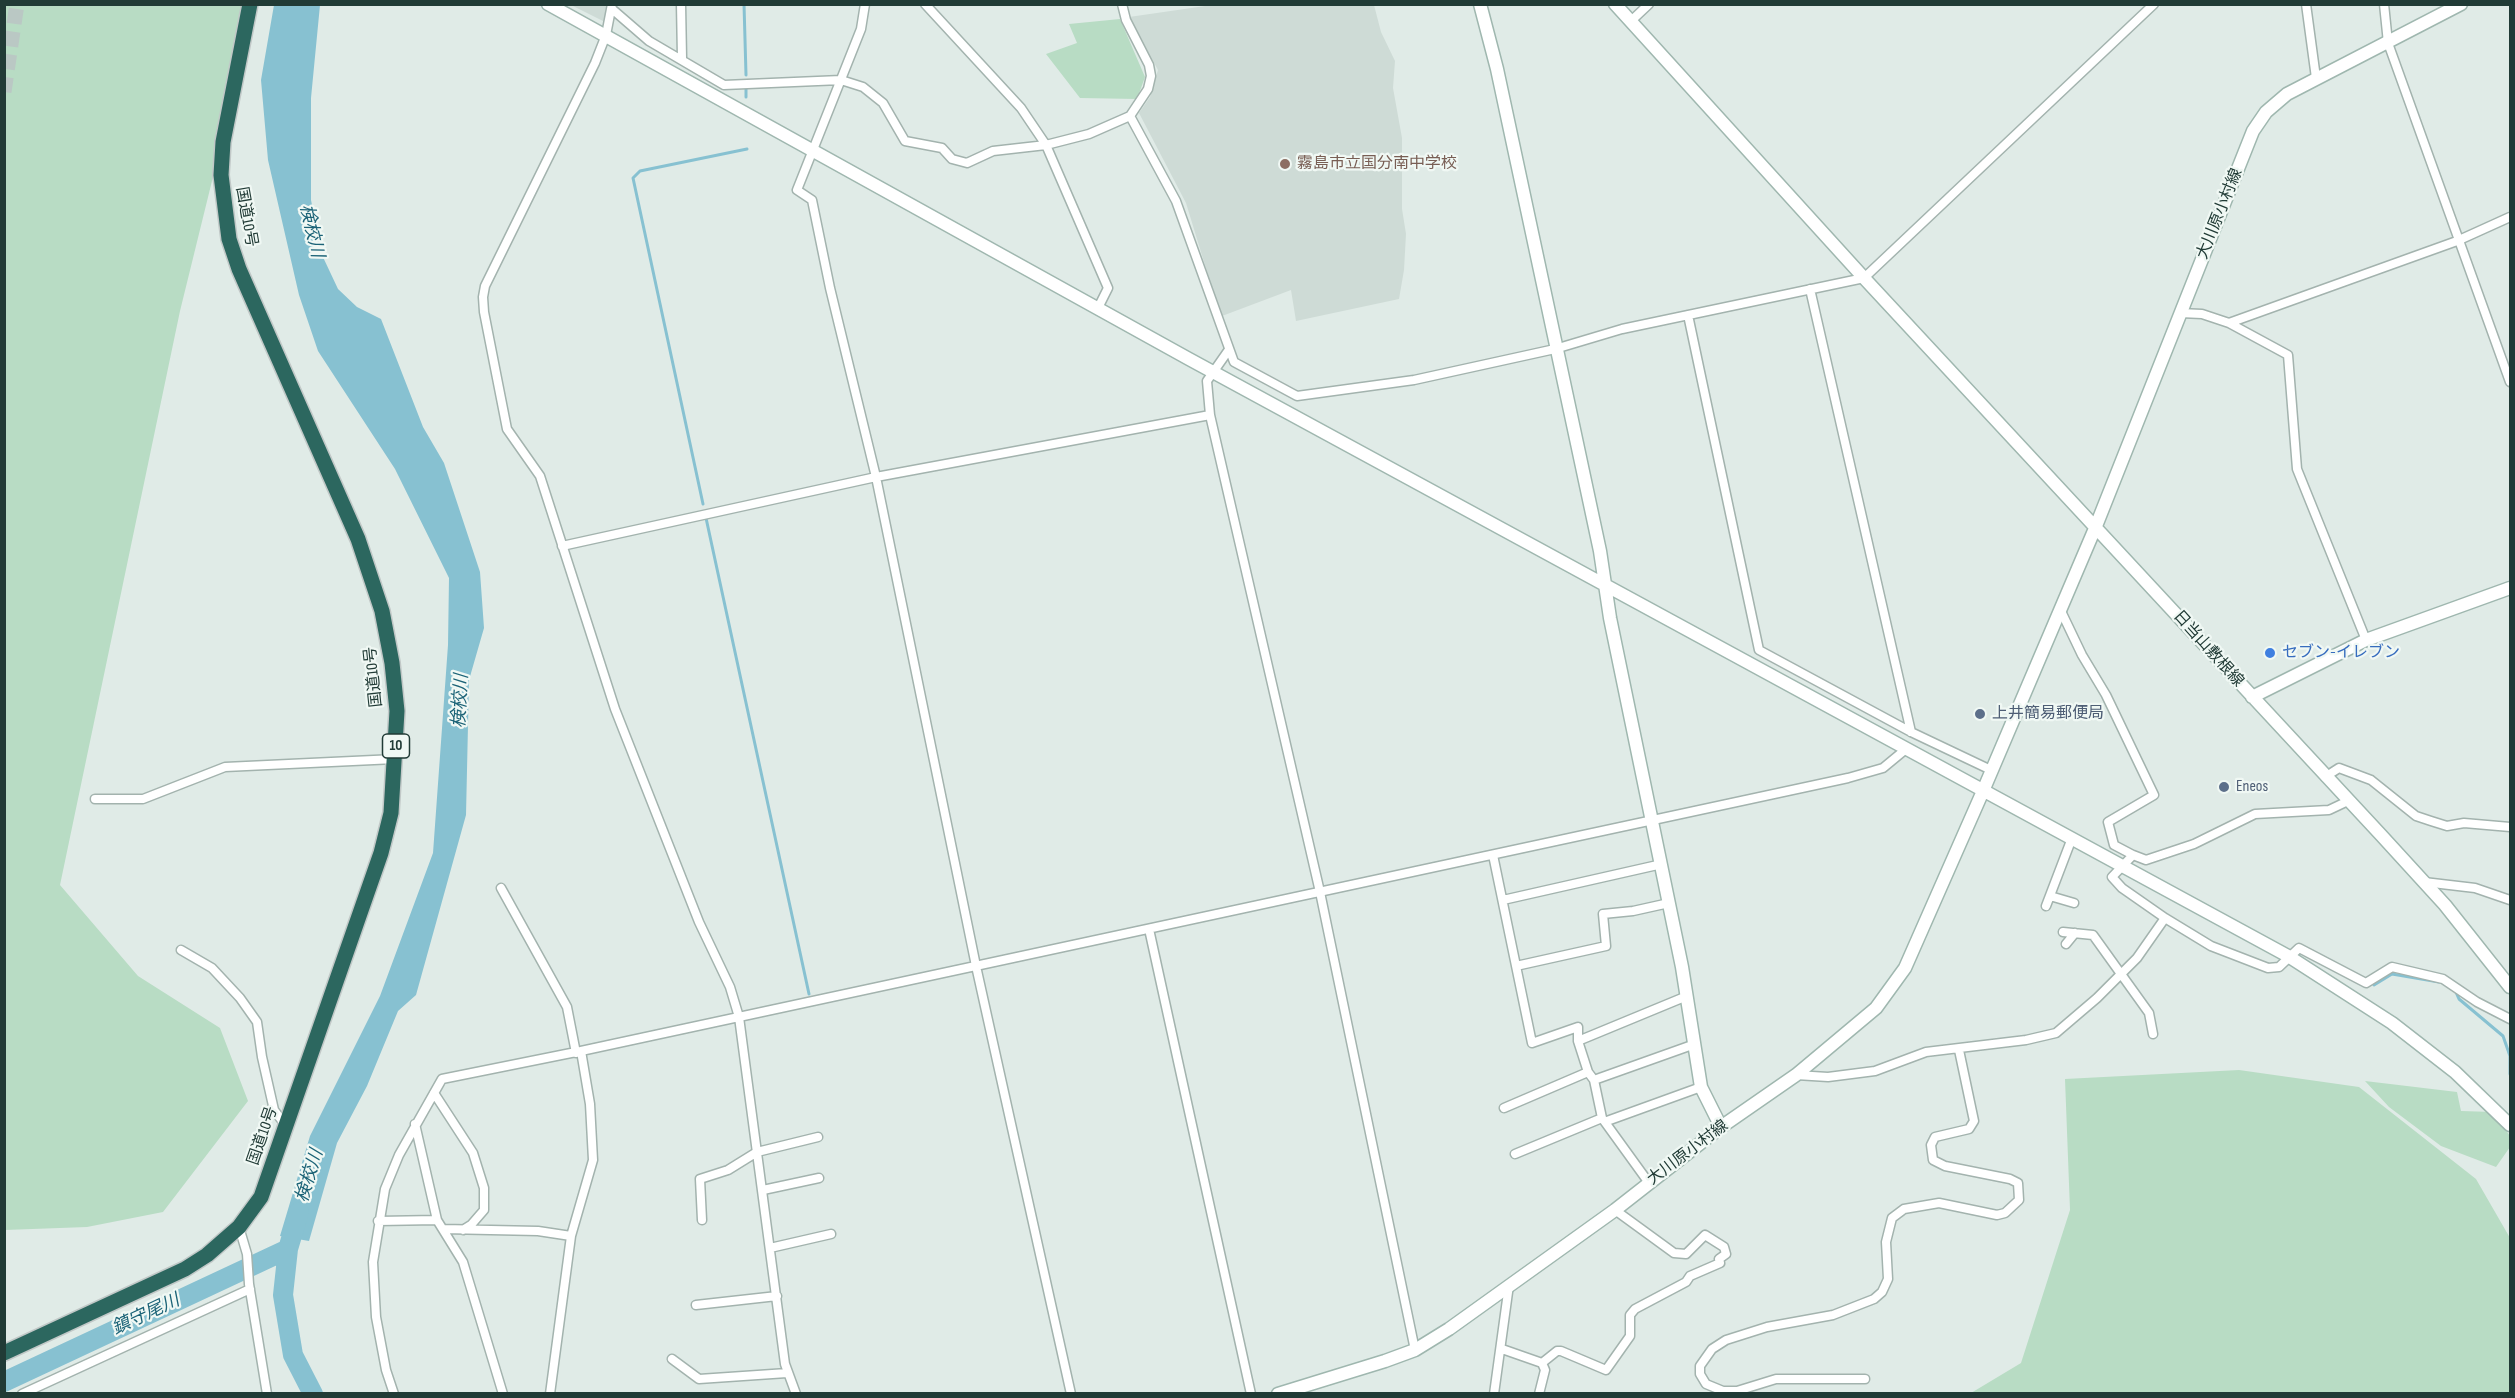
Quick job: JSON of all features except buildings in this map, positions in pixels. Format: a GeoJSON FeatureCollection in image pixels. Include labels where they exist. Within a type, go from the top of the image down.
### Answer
{"type":"FeatureCollection","features":[{"type":"Feature","properties":{"kind":"highway","name":"国道10号"},"geometry":{"type":"LineString","coordinates":[[4,1353],[185,1269],[207,1255],[239,1227],[261,1197],[381,853],[390,813],[397,711],[392,663],[373,581],[358,539],[239,269],[229,239],[221,175],[223,142],[250,4]]}},
{"type":"Feature","properties":{"kind":"main road"},"geometry":{"type":"LineString","coordinates":[[548,4],[1605,586],[2288,956],[2392,1023],[2455,1072],[2511,1125]]}},
{"type":"Feature","properties":{"kind":"main road"},"geometry":{"type":"LineString","coordinates":[[1480,4],[1497,69],[1555,349],[1600,550],[1605,586],[1654,820],[1687,996],[1701,1087],[1721,1127]]}},
{"type":"Feature","properties":{"kind":"main road","name":"日当山敷根線"},"geometry":{"type":"LineString","coordinates":[[1616,4],[1864,278],[2096,526],[2423,882],[2511,987]]}},
{"type":"Feature","properties":{"kind":"main road","name":"大川原小村線"},"geometry":{"type":"LineString","coordinates":[[2096,526],[2253,130],[2266,112],[2287,94],[2461,4]]}},
{"type":"Feature","properties":{"kind":"main road"},"geometry":{"type":"LineString","coordinates":[[1983,790],[2096,526]]}},
{"type":"Feature","properties":{"kind":"main road"},"geometry":{"type":"LineString","coordinates":[[2252,697],[2366,640],[2511,588]]}},
{"type":"Feature","properties":{"kind":"main road","name":"大川原小村線"},"geometry":{"type":"LineString","coordinates":[[1278,1394],[1415,1350],[1449,1329],[1614,1210],[1721,1127],[1796,1075],[1866,1018],[1905,968],[1983,790]]}},
{"type":"Feature","properties":{"kind":"street"},"geometry":{"type":"LineString","coordinates":[[681,4],[682,58]]}},
{"type":"Feature","properties":{"kind":"street"},"geometry":{"type":"LineString","coordinates":[[865,4],[861,29],[797,190],[812,200],[830,288],[876,477],[976,966],[1071,1394]]}},
{"type":"Feature","properties":{"kind":"street"},"geometry":{"type":"LineString","coordinates":[[925,4],[1021,108],[1046,144],[1108,288],[1098,308]]}},
{"type":"Feature","properties":{"kind":"street"},"geometry":{"type":"LineString","coordinates":[[612,7],[649,41],[682,58],[699,72],[724,85],[841,80],[863,87],[883,104],[905,141],[942,148],[952,159],[967,163],[993,151],[1046,144],[1089,134],[1130,116],[1148,89],[1151,76],[1149,65],[1126,20],[1122,4]]}},
{"type":"Feature","properties":{"kind":"street"},"geometry":{"type":"LineString","coordinates":[[1631,21],[1649,4]]}},
{"type":"Feature","properties":{"kind":"street"},"geometry":{"type":"LineString","coordinates":[[1130,116],[1176,201],[1226,339],[1228,351],[1234,362],[1297,396],[1414,380],[1555,349],[1622,329],[1864,278],[2154,4]]}},
{"type":"Feature","properties":{"kind":"street"},"geometry":{"type":"LineString","coordinates":[[2306,4],[2316,78]]}},
{"type":"Feature","properties":{"kind":"street"},"geometry":{"type":"LineString","coordinates":[[2384,4],[2388,43],[2457,241],[2511,382]]}},
{"type":"Feature","properties":{"kind":"street"},"geometry":{"type":"LineString","coordinates":[[612,7],[606,35],[485,286],[483,297],[507,429],[540,476],[615,709],[699,922],[730,987],[739,1017],[787,1372],[796,1394]]}},
{"type":"Feature","properties":{"kind":"street"},"geometry":{"type":"LineString","coordinates":[[2229,323],[2457,241],[2511,216]]}},
{"type":"Feature","properties":{"kind":"street"},"geometry":{"type":"LineString","coordinates":[[1810,289],[1911,732]]}},
{"type":"Feature","properties":{"kind":"street"},"geometry":{"type":"LineString","coordinates":[[2180,313],[2202,314],[2229,323],[2288,357],[2296,469],[2366,640]]}},
{"type":"Feature","properties":{"kind":"street"},"geometry":{"type":"LineString","coordinates":[[1688,315],[1759,650],[1911,732],[1991,771]]}},
{"type":"Feature","properties":{"kind":"street"},"geometry":{"type":"LineString","coordinates":[[1228,351],[1207,381],[1210,415],[1320,892],[1415,1350]]}},
{"type":"Feature","properties":{"kind":"street"},"geometry":{"type":"LineString","coordinates":[[562,546],[876,477],[1210,415]]}},
{"type":"Feature","properties":{"kind":"street"},"geometry":{"type":"LineString","coordinates":[[2060,609],[2082,655],[2106,695],[2154,795],[2108,822],[2114,845],[2146,861],[2194,844],[2255,814],[2329,810],[2348,801]]}},
{"type":"Feature","properties":{"kind":"street"},"geometry":{"type":"LineString","coordinates":[[394,1394],[376,1317],[373,1262],[378,1221],[385,1189],[399,1155],[442,1079],[578,1052],[1493,855],[1872,771],[1883,768],[1906,748]]}},
{"type":"Feature","properties":{"kind":"street"},"geometry":{"type":"LineString","coordinates":[[95,799],[143,799],[225,767],[395,759]]}},
{"type":"Feature","properties":{"kind":"street"},"geometry":{"type":"LineString","coordinates":[[2325,777],[2339,768],[2371,780],[2416,816],[2447,826],[2464,823],[2511,828]]}},
{"type":"Feature","properties":{"kind":"street"},"geometry":{"type":"LineString","coordinates":[[2046,906],[2072,838]]}},
{"type":"Feature","properties":{"kind":"street"},"geometry":{"type":"LineString","coordinates":[[1493,855],[1532,1043],[1578,1027],[1578,1041],[1588,1072],[1594,1080],[1605,1120],[1624,1151],[1649,1183]]}},
{"type":"Feature","properties":{"kind":"street"},"geometry":{"type":"LineString","coordinates":[[2133,855],[2112,877],[2122,888],[2211,946],[2247,962],[2268,968],[2280,968],[2288,956],[2299,948],[2366,982],[2392,967],[2443,979],[2476,1002],[2511,1018]]}},
{"type":"Feature","properties":{"kind":"street"},"geometry":{"type":"LineString","coordinates":[[1503,900],[1662,864]]}},
{"type":"Feature","properties":{"kind":"street"},"geometry":{"type":"LineString","coordinates":[[2423,882],[2475,888],[2511,900]]}},
{"type":"Feature","properties":{"kind":"street"},"geometry":{"type":"LineString","coordinates":[[501,888],[567,1007],[590,1104],[593,1160],[571,1236],[550,1394]]}},
{"type":"Feature","properties":{"kind":"street"},"geometry":{"type":"LineString","coordinates":[[2050,896],[2074,903]]}},
{"type":"Feature","properties":{"kind":"street"},"geometry":{"type":"LineString","coordinates":[[1516,966],[1606,946],[1603,914],[1633,911],[1669,903]]}},
{"type":"Feature","properties":{"kind":"street"},"geometry":{"type":"LineString","coordinates":[[1796,1075],[1828,1077],[1875,1071],[1926,1052],[1959,1050],[2041,1038],[2056,1033],[2137,958],[2165,918]]}},
{"type":"Feature","properties":{"kind":"street"},"geometry":{"type":"LineString","coordinates":[[1149,929],[1251,1394]]}},
{"type":"Feature","properties":{"kind":"street"},"geometry":{"type":"LineString","coordinates":[[2063,932],[2093,935],[2149,1013],[2153,1034]]}},
{"type":"Feature","properties":{"kind":"street"},"geometry":{"type":"LineString","coordinates":[[2066,944],[2075,933]]}},
{"type":"Feature","properties":{"kind":"street"},"geometry":{"type":"LineString","coordinates":[[182,950],[212,968],[240,998],[257,1022],[274,1110],[286,1126]]}},
{"type":"Feature","properties":{"kind":"street"},"geometry":{"type":"LineString","coordinates":[[1578,1041],[1687,996]]}},
{"type":"Feature","properties":{"kind":"street"},"geometry":{"type":"LineString","coordinates":[[1594,1080],[1695,1044]]}},
{"type":"Feature","properties":{"kind":"street"},"geometry":{"type":"LineString","coordinates":[[1865,1379],[1776,1379],[1737,1391],[1722,1391],[1706,1384],[1700,1374],[1700,1366],[1712,1349],[1726,1340],[1767,1327],[1833,1315],[1874,1299],[1882,1292],[1888,1279],[1887,1242],[1892,1218],[1904,1209],[1939,1203],[1996,1215],[2005,1213],[2019,1200],[2018,1183],[2010,1179],[1945,1166],[1933,1160],[1931,1145],[1935,1137],[1969,1129],[1974,1121],[1959,1050]]}},
{"type":"Feature","properties":{"kind":"street"},"geometry":{"type":"LineString","coordinates":[[1504,1108],[1588,1072]]}},
{"type":"Feature","properties":{"kind":"street"},"geometry":{"type":"LineString","coordinates":[[1515,1154],[1701,1087]]}},
{"type":"Feature","properties":{"kind":"street"},"geometry":{"type":"LineString","coordinates":[[434,1093],[473,1153],[484,1188],[484,1210],[471,1225],[463,1230]]}},
{"type":"Feature","properties":{"kind":"street"},"geometry":{"type":"LineString","coordinates":[[415,1124],[437,1220],[463,1262],[503,1394]]}},
{"type":"Feature","properties":{"kind":"street"},"geometry":{"type":"LineString","coordinates":[[702,1220],[700,1179],[728,1170],[757,1152],[818,1137]]}},
{"type":"Feature","properties":{"kind":"street"},"geometry":{"type":"LineString","coordinates":[[764,1190],[819,1178]]}},
{"type":"Feature","properties":{"kind":"street"},"geometry":{"type":"LineString","coordinates":[[1542,1363],[1557,1351],[1561,1351],[1606,1370],[1630,1336],[1630,1315],[1635,1309],[1686,1282],[1690,1276],[1720,1263],[1719,1259],[1726,1254],[1724,1247],[1705,1235],[1686,1254],[1674,1253],[1614,1210]]}},
{"type":"Feature","properties":{"kind":"street"},"geometry":{"type":"LineString","coordinates":[[378,1221],[437,1220]]}},
{"type":"Feature","properties":{"kind":"street"},"geometry":{"type":"LineString","coordinates":[[239,1227],[247,1254],[249,1287],[267,1394]]}},
{"type":"Feature","properties":{"kind":"street"},"geometry":{"type":"LineString","coordinates":[[443,1229],[538,1231],[571,1236]]}},
{"type":"Feature","properties":{"kind":"street"},"geometry":{"type":"LineString","coordinates":[[771,1248],[831,1234]]}},
{"type":"Feature","properties":{"kind":"street"},"geometry":{"type":"LineString","coordinates":[[1494,1394],[1509,1285]]}},
{"type":"Feature","properties":{"kind":"street"},"geometry":{"type":"LineString","coordinates":[[22,1394],[249,1287]]}},
{"type":"Feature","properties":{"kind":"street"},"geometry":{"type":"LineString","coordinates":[[696,1305],[777,1296]]}},
{"type":"Feature","properties":{"kind":"street"},"geometry":{"type":"LineString","coordinates":[[1502,1349],[1542,1363],[1545,1370],[1539,1394]]}},
{"type":"Feature","properties":{"kind":"street"},"geometry":{"type":"LineString","coordinates":[[672,1359],[699,1379],[787,1372]]}},
{"type":"Feature","properties":{"kind":"shaded area","name":"霧島市立国分南中学校"},"geometry":{"type":"Polygon","coordinates":[[[1219,4],[1374,5],[1381,32],[1395,61],[1393,88],[1402,138],[1402,209],[1406,234],[1404,270],[1399,299],[1296,321],[1291,290],[1222,316],[1186,203],[1139,113],[1150,97],[1158,70],[1129,17],[1219,4]]]}},
{"type":"Feature","properties":{"kind":"shaded area"},"geometry":{"type":"Polygon","coordinates":[[[571,5],[606,5],[605,22],[571,5]]]}},
{"type":"Feature","properties":{"kind":"green space"},"geometry":{"type":"Polygon","coordinates":[[[4,5],[248,5],[225,128],[180,311],[60,885],[138,976],[220,1028],[248,1101],[163,1212],[87,1227],[5,1230],[4,5]]]}},
{"type":"Feature","properties":{"kind":"green space"},"geometry":{"type":"Polygon","coordinates":[[[1120,19],[1145,77],[1137,99],[1080,98],[1046,54],[1077,43],[1069,24],[1120,19]]]}},
{"type":"Feature","properties":{"kind":"green space"},"geometry":{"type":"Polygon","coordinates":[[[2239,1070],[2359,1087],[2476,1179],[2510,1238],[2510,1393],[1971,1393],[2021,1363],[2070,1210],[2065,1079],[2239,1070]]]}},
{"type":"Feature","properties":{"kind":"green space"},"geometry":{"type":"Polygon","coordinates":[[[2365,1081],[2457,1092],[2461,1111],[2493,1112],[2510,1136],[2510,1147],[2496,1167],[2441,1146],[2389,1107],[2365,1081]]]}},
{"type":"Feature","properties":{"kind":"water"},"geometry":{"type":"Polygon","coordinates":[[[274,5],[320,5],[311,98],[311,200],[322,255],[338,289],[357,307],[381,319],[423,427],[444,463],[480,572],[484,628],[469,680],[466,815],[416,995],[398,1011],[367,1086],[337,1143],[309,1241],[280,1236],[310,1136],[380,996],[433,853],[448,645],[449,578],[395,469],[318,351],[299,295],[268,160],[261,80],[274,5]]]}},
{"type":"Feature","properties":{"kind":"waterway"},"geometry":{"type":"LineString","coordinates":[[744,4],[746,75]]}},
{"type":"Feature","properties":{"kind":"waterway"},"geometry":{"type":"LineString","coordinates":[[746,87],[746,97]]}},
{"type":"Feature","properties":{"kind":"waterway"},"geometry":{"type":"LineString","coordinates":[[703,504],[633,178],[640,171],[747,149]]}},
{"type":"Feature","properties":{"kind":"waterway"},"geometry":{"type":"LineString","coordinates":[[706,518],[809,994]]}},
{"type":"Feature","properties":{"kind":"waterway"},"geometry":{"type":"LineString","coordinates":[[2374,985],[2392,974],[2439,982]]}},
{"type":"Feature","properties":{"kind":"waterway"},"geometry":{"type":"LineString","coordinates":[[2455,990],[2459,999],[2503,1036],[2510,1056],[2510,1074]]}},
{"type":"Feature","properties":{"kind":"waterway","name":"検校川"},"geometry":{"type":"LineString","coordinates":[[299,1212],[288,1249],[283,1295],[293,1355],[313,1394]]}},
{"type":"Feature","properties":{"kind":"waterway","name":"鎮守尾川"},"geometry":{"type":"LineString","coordinates":[[4,1382],[288,1249]]}},
{"type":"Feature","properties":{"kind":"tunnel"},"geometry":{"type":"LineString","coordinates":[[4,92],[17,4]]}},
{"type":"Feature","properties":{"kind":"place","name":"霧島市立国分南中学校"},"geometry":{"type":"Point","coordinates":[1285,164]}},
{"type":"Feature","properties":{"kind":"place","name":"セブン-イレブン"},"geometry":{"type":"Point","coordinates":[2270,653]}},
{"type":"Feature","properties":{"kind":"place","name":"上井簡易郵便局"},"geometry":{"type":"Point","coordinates":[1980,714]}},
{"type":"Feature","properties":{"kind":"place","name":"Eneos"},"geometry":{"type":"Point","coordinates":[2224,787]}}]}
